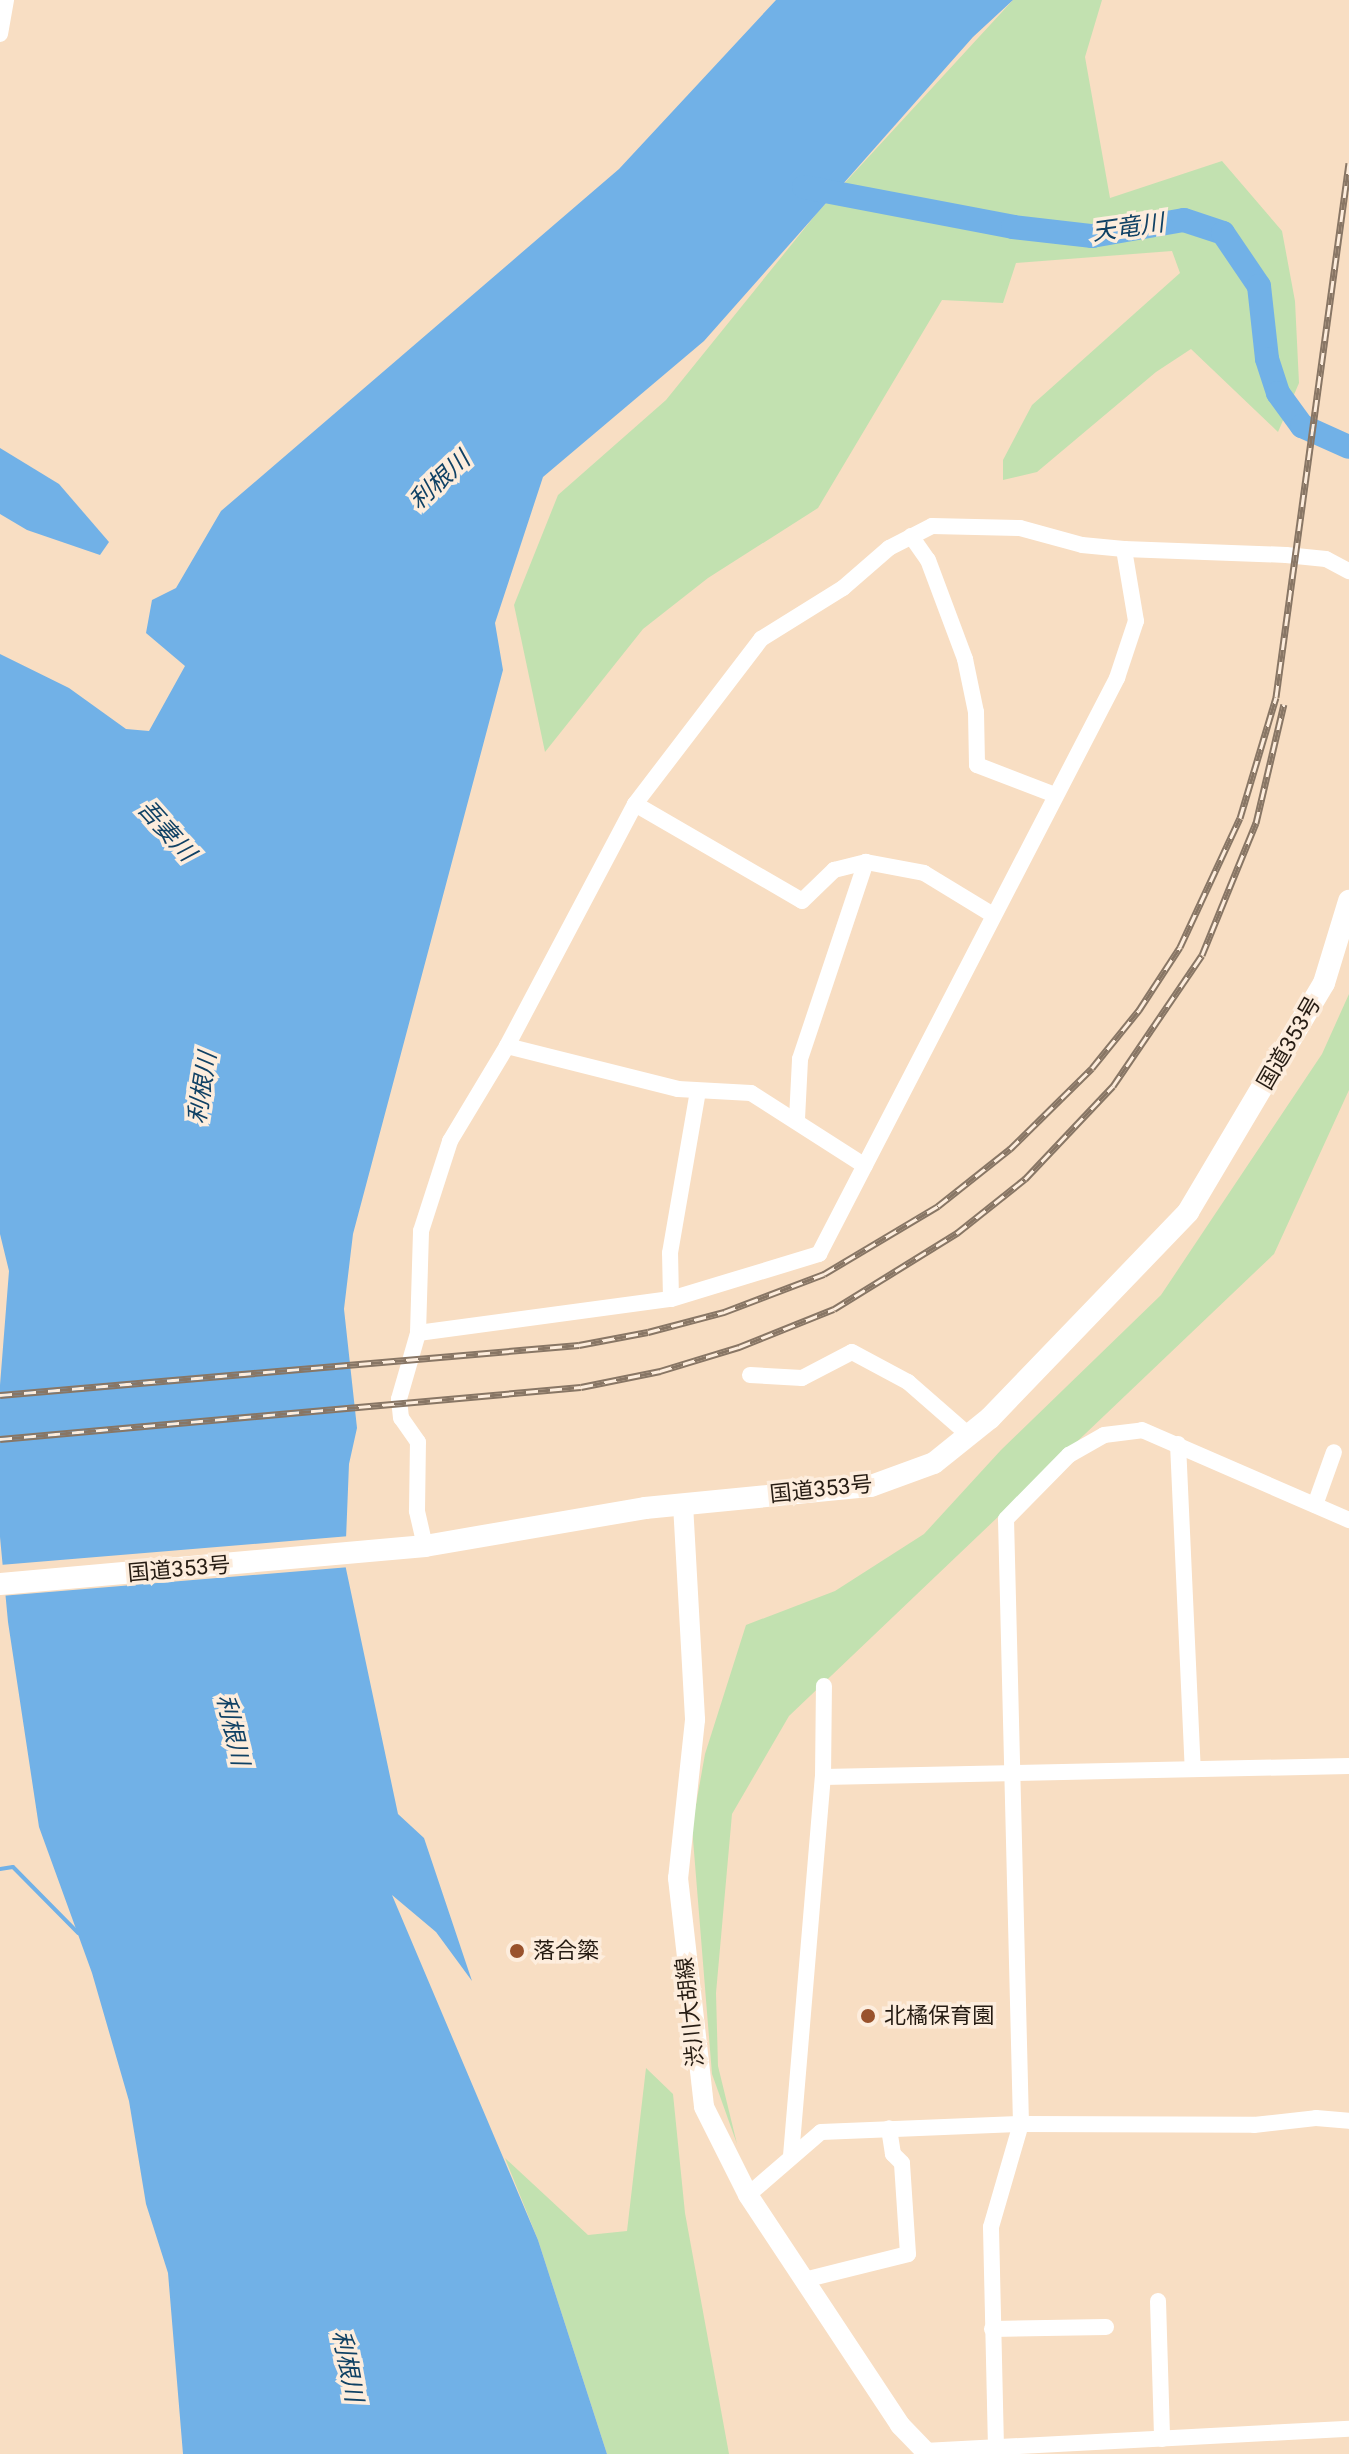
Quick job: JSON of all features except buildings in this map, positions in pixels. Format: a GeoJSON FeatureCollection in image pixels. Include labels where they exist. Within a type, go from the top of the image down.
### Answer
{"type":"FeatureCollection","features":[{"type":"Feature","properties":{"kind":"highway","name":"国道353号"},"geometry":{"type":"LineString","coordinates":[[0,1584],[416,1548],[683,1504],[871,1486],[934,1463],[970,1436],[1188,1212],[1324,983],[1349,901]]}},
{"type":"Feature","properties":{"kind":"main road","name":"渋川大胡線"},"geometry":{"type":"LineString","coordinates":[[683,1504],[695,1682],[679,1853],[681,1923],[701,2097],[715,2136],[748,2195],[900,2425],[926,2452]]}},
{"type":"Feature","properties":{"kind":"street"},"geometry":{"type":"LineString","coordinates":[[0,34],[6,0]]}},
{"type":"Feature","properties":{"kind":"street"},"geometry":{"type":"LineString","coordinates":[[416,1548],[418,1442],[401,1418],[399,1399],[418,1333],[419,1245],[450,1141],[507,1046],[635,804],[761,639],[843,588],[911,536],[932,526],[979,524],[1124,549],[1326,559],[1349,571]]}},
{"type":"Feature","properties":{"kind":"street"},"geometry":{"type":"LineString","coordinates":[[911,536],[928,560],[965,659],[976,712],[977,765],[1055,795]]}},
{"type":"Feature","properties":{"kind":"street"},"geometry":{"type":"LineString","coordinates":[[418,1333],[671,1299],[819,1254],[1117,678],[1136,621],[1124,549]]}},
{"type":"Feature","properties":{"kind":"street"},"geometry":{"type":"LineString","coordinates":[[635,804],[802,901],[834,870],[866,862],[924,873],[993,915]]}},
{"type":"Feature","properties":{"kind":"street"},"geometry":{"type":"LineString","coordinates":[[797,1119],[800,1059],[866,862]]}},
{"type":"Feature","properties":{"kind":"street"},"geometry":{"type":"LineString","coordinates":[[507,1046],[698,1091],[751,1093],[797,1119],[865,1166]]}},
{"type":"Feature","properties":{"kind":"street"},"geometry":{"type":"LineString","coordinates":[[671,1299],[670,1253],[698,1091]]}},
{"type":"Feature","properties":{"kind":"street"},"geometry":{"type":"LineString","coordinates":[[750,1375],[802,1378],[852,1352],[908,1382],[970,1436]]}},
{"type":"Feature","properties":{"kind":"street"},"geometry":{"type":"LineString","coordinates":[[996,2448],[991,2227],[1021,2124],[1009,1774],[1006,1519],[1069,1455],[1104,1435],[1142,1430],[1349,1520]]}},
{"type":"Feature","properties":{"kind":"street"},"geometry":{"type":"LineString","coordinates":[[1178,1444],[1193,1769]]}},
{"type":"Feature","properties":{"kind":"street"},"geometry":{"type":"LineString","coordinates":[[1315,1505],[1334,1452]]}},
{"type":"Feature","properties":{"kind":"street"},"geometry":{"type":"LineString","coordinates":[[791,2156],[823,1777],[824,1686]]}},
{"type":"Feature","properties":{"kind":"street"},"geometry":{"type":"LineString","coordinates":[[823,1777],[1349,1766]]}},
{"type":"Feature","properties":{"kind":"street"},"geometry":{"type":"LineString","coordinates":[[748,2195],[821,2132],[1021,2124],[1349,2121]]}},
{"type":"Feature","properties":{"kind":"street"},"geometry":{"type":"LineString","coordinates":[[804,2280],[908,2254],[902,2163],[893,2154],[889,2128]]}},
{"type":"Feature","properties":{"kind":"street"},"geometry":{"type":"LineString","coordinates":[[1158,2301],[1162,2439]]}},
{"type":"Feature","properties":{"kind":"street"},"geometry":{"type":"LineString","coordinates":[[992,2329],[1106,2327]]}},
{"type":"Feature","properties":{"kind":"street"},"geometry":{"type":"LineString","coordinates":[[926,2452],[1349,2429]]}},
{"type":"Feature","properties":{"kind":"green space"},"geometry":{"type":"Polygon","coordinates":[[[1013,0],[1102,0],[1085,57],[1110,198],[1222,161],[1282,231],[1295,301],[1299,383],[1278,432],[1191,349],[1156,372],[1037,472],[1003,480],[1003,460],[1032,405],[1180,273],[1172,251],[1016,263],[1003,303],[942,300],[818,508],[708,578],[643,629],[545,752],[514,605],[558,495],[666,400],[817,213],[1013,0]]]}},
{"type":"Feature","properties":{"kind":"green space"},"geometry":{"type":"Polygon","coordinates":[[[1349,994],[1349,1090],[1274,1254],[789,1716],[732,1814],[716,1993],[718,2066],[737,2144],[712,2074],[692,1827],[705,1754],[746,1625],[835,1591],[924,1534],[1001,1450],[1161,1295],[1322,1054],[1349,994]]]}},
{"type":"Feature","properties":{"kind":"green space"},"geometry":{"type":"Polygon","coordinates":[[[646,2068],[673,2094],[685,2213],[729,2454],[607,2454],[538,2240],[505,2158],[588,2235],[627,2231],[646,2068]]]}},
{"type":"Feature","properties":{"kind":"water"},"geometry":{"type":"Polygon","coordinates":[[[776,0],[1013,0],[973,37],[704,341],[543,477],[495,623],[503,670],[353,1234],[344,1309],[357,1428],[349,1464],[345,1564],[398,1814],[424,1838],[472,1981],[436,1932],[392,1895],[538,2240],[607,2454],[183,2454],[168,2273],[146,2204],[129,2101],[92,1973],[39,1827],[8,1622],[0,1537],[0,1385],[9,1271],[0,1234],[0,654],[69,688],[126,729],[149,731],[185,666],[146,633],[152,600],[176,588],[221,511],[619,169],[776,0]]]}},
{"type":"Feature","properties":{"kind":"water"},"geometry":{"type":"Polygon","coordinates":[[[0,448],[59,484],[109,542],[100,555],[27,530],[0,514],[0,448]]]}},
{"type":"Feature","properties":{"kind":"pier"},"geometry":{"type":"Polygon","coordinates":[[[350,1536],[350,1567],[1,1596],[0,1565],[350,1536]]]}},
{"type":"Feature","properties":{"kind":"waterway","name":"天竜川"},"geometry":{"type":"LineString","coordinates":[[804,187],[1013,227],[1092,236],[1184,220],[1223,233],[1259,286],[1267,359],[1278,393],[1302,426],[1349,447]]}},
{"type":"Feature","properties":{"kind":"waterway"},"geometry":{"type":"LineString","coordinates":[[0,1869],[13,1867],[78,1933]]}},
{"type":"Feature","properties":{"kind":"railway"},"geometry":{"type":"LineString","coordinates":[[0,1395],[579,1345],[648,1332],[724,1312],[824,1274],[938,1206],[1010,1149],[1092,1068],[1139,1010],[1180,947],[1240,818],[1276,697],[1349,163]]}},
{"type":"Feature","properties":{"kind":"railway"},"geometry":{"type":"LineString","coordinates":[[0,1439],[581,1387],[660,1371],[739,1347],[834,1309],[957,1233],[1025,1179],[1113,1086],[1202,955],[1256,823],[1284,704]]}},
{"type":"Feature","properties":{"kind":"place","name":"落合簗"},"geometry":{"type":"Point","coordinates":[517,1951]}},
{"type":"Feature","properties":{"kind":"place","name":"北橘保育園"},"geometry":{"type":"Point","coordinates":[868,2016]}},
{"type":"Feature","properties":{"kind":"water label","name":"利根川"},"geometry":{"type":"Point","coordinates":[440,481]}},
{"type":"Feature","properties":{"kind":"water label","name":"吾妻川"},"geometry":{"type":"Point","coordinates":[166,831]}},
{"type":"Feature","properties":{"kind":"water label","name":"利根川"},"geometry":{"type":"Point","coordinates":[203,1088]}},
{"type":"Feature","properties":{"kind":"water label","name":"利根川"},"geometry":{"type":"Point","coordinates":[232,1730]}},
{"type":"Feature","properties":{"kind":"water label","name":"利根川"},"geometry":{"type":"Point","coordinates":[347,2366]}}]}
